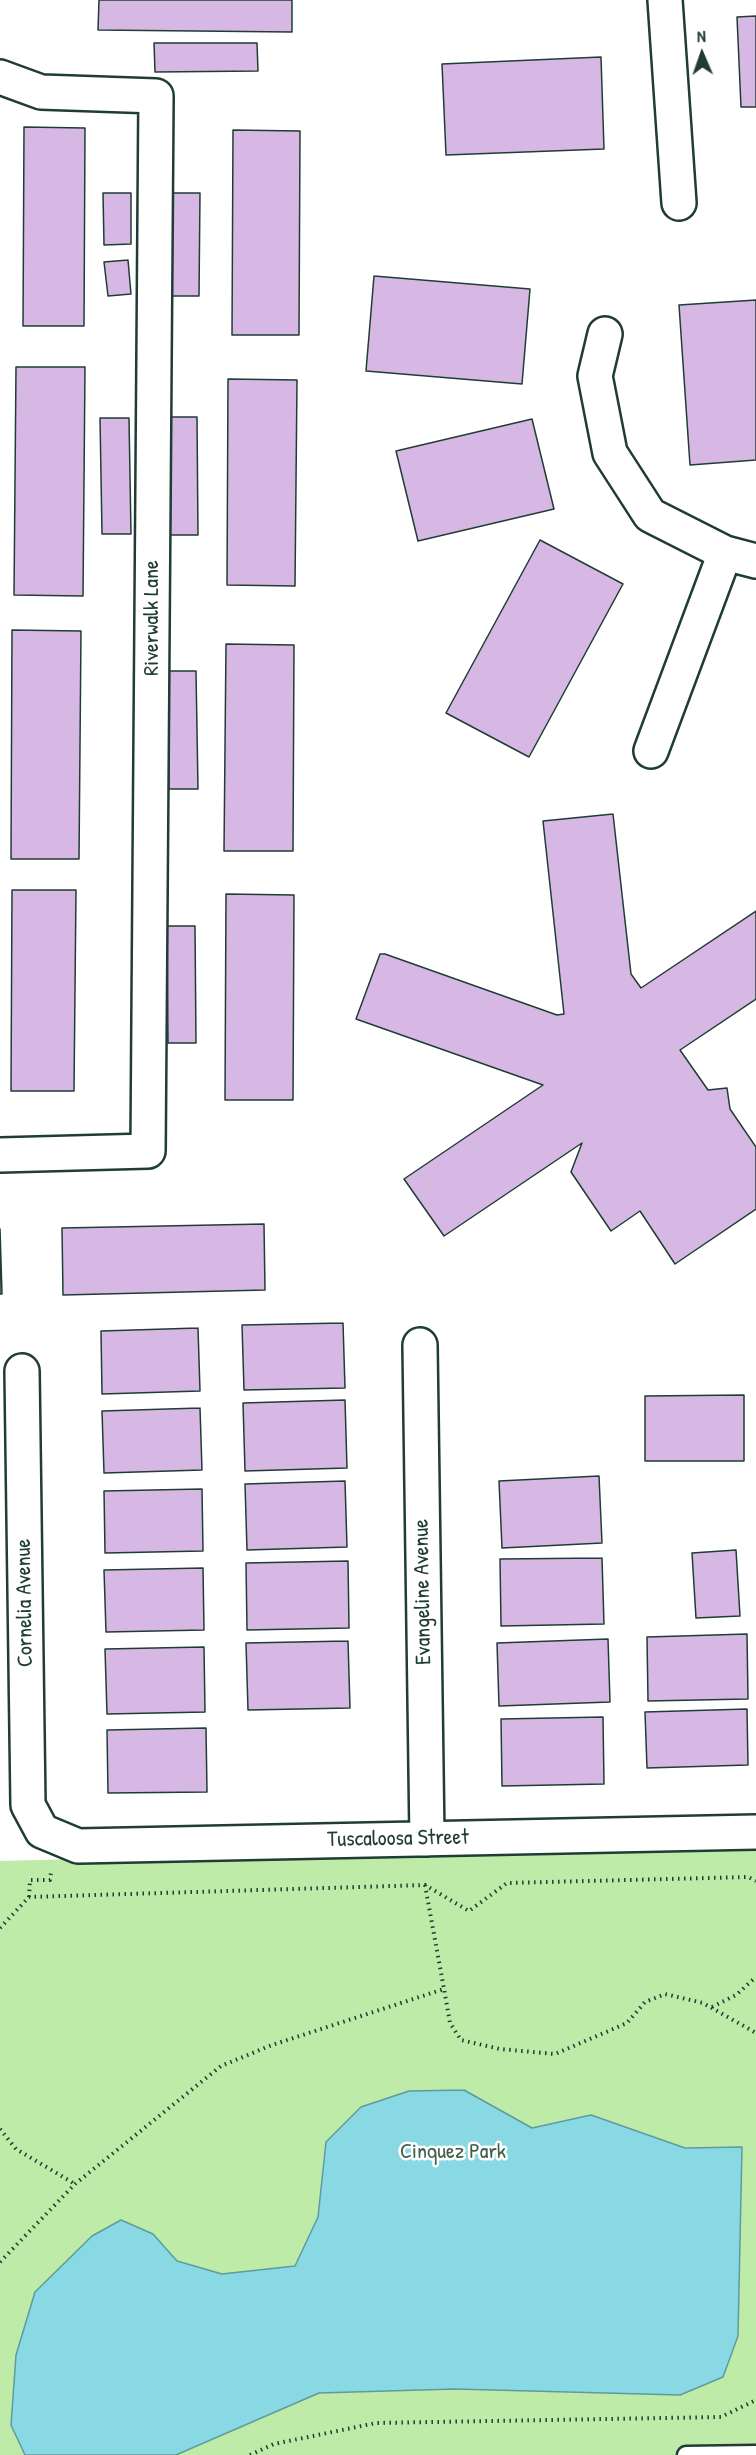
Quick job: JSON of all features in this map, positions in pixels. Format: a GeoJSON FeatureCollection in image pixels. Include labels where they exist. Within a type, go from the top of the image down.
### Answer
{"type":"FeatureCollection","features":[{"type":"Feature","properties":{"kind":"street"},"geometry":{"type":"LineString","coordinates":[[665,0],[679,203]]}},
{"type":"Feature","properties":{"kind":"street","name":"Riverwalk Lane"},"geometry":{"type":"LineString","coordinates":[[0,77],[41,92],[156,96],[148,1151],[0,1155]]}},
{"type":"Feature","properties":{"kind":"street"},"geometry":{"type":"LineString","coordinates":[[605,334],[595,376],[610,453],[650,515],[724,553],[756,561]]}},
{"type":"Feature","properties":{"kind":"street"},"geometry":{"type":"LineString","coordinates":[[651,752],[724,553]]}},
{"type":"Feature","properties":{"kind":"street","name":"Evangeline Avenue"},"geometry":{"type":"LineString","coordinates":[[420,1345],[427,1839]]}},
{"type":"Feature","properties":{"kind":"street","name":"Cornelia Avenue"},"geometry":{"type":"LineString","coordinates":[[22,1371],[27,1806],[42,1831]]}},
{"type":"Feature","properties":{"kind":"street","name":"Tuscaloosa Street"},"geometry":{"type":"LineString","coordinates":[[42,1831],[78,1846],[756,1832]]}},
{"type":"Feature","properties":{"kind":"lane"},"geometry":{"type":"LineString","coordinates":[[686,2455],[756,2454]]}},
{"type":"Feature","properties":{"kind":"path"},"geometry":{"type":"LineString","coordinates":[[0,1928],[29,1897],[425,1885],[469,1911],[507,1883],[748,1877],[756,1881]]}},
{"type":"Feature","properties":{"kind":"path"},"geometry":{"type":"LineString","coordinates":[[425,1885],[450,2023],[461,2040],[500,2049],[555,2054],[627,2023],[645,2002],[665,1994],[711,2008],[756,2033]]}},
{"type":"Feature","properties":{"kind":"path"},"geometry":{"type":"LineString","coordinates":[[711,2008],[736,1995],[756,1977]]}},
{"type":"Feature","properties":{"kind":"path"},"geometry":{"type":"LineString","coordinates":[[0,2262],[75,2184],[221,2066],[272,2045],[444,1989]]}},
{"type":"Feature","properties":{"kind":"path"},"geometry":{"type":"LineString","coordinates":[[0,2129],[16,2149],[75,2184]]}},
{"type":"Feature","properties":{"kind":"path"},"geometry":{"type":"LineString","coordinates":[[250,2455],[274,2444],[376,2423],[721,2417],[756,2400]]}},
{"type":"Feature","properties":{"kind":"green space","name":"Cinquez Park"},"geometry":{"type":"Polygon","coordinates":[[[756,1842],[756,2455],[0,2455],[0,1861],[756,1842]]]}},
{"type":"Feature","properties":{"kind":"water"},"geometry":{"type":"Polygon","coordinates":[[[464,2090],[532,2128],[591,2115],[685,2148],[742,2147],[738,2336],[723,2377],[680,2395],[455,2389],[319,2393],[176,2455],[25,2455],[11,2425],[16,2355],[35,2292],[92,2236],[121,2220],[153,2234],[177,2261],[222,2274],[295,2266],[318,2217],[326,2142],[361,2107],[409,2091],[464,2090]]]}},
{"type":"Feature","properties":{"kind":"building"},"geometry":{"type":"Polygon","coordinates":[[[99,0],[292,0],[292,32],[98,30],[99,0]]]}},
{"type":"Feature","properties":{"kind":"building"},"geometry":{"type":"Polygon","coordinates":[[[756,16],[756,107],[741,107],[737,17],[756,16]]]}},
{"type":"Feature","properties":{"kind":"building"},"geometry":{"type":"Polygon","coordinates":[[[154,43],[257,43],[258,71],[155,72],[154,43]]]}},
{"type":"Feature","properties":{"kind":"building"},"geometry":{"type":"Polygon","coordinates":[[[601,57],[604,149],[446,155],[442,64],[601,57]]]}},
{"type":"Feature","properties":{"kind":"building"},"geometry":{"type":"Polygon","coordinates":[[[24,127],[85,128],[84,326],[23,326],[24,127]]]}},
{"type":"Feature","properties":{"kind":"building"},"geometry":{"type":"Polygon","coordinates":[[[233,130],[300,131],[299,335],[232,335],[233,130]]]}},
{"type":"Feature","properties":{"kind":"building"},"geometry":{"type":"Polygon","coordinates":[[[103,193],[131,193],[131,244],[104,245],[103,193]]]}},
{"type":"Feature","properties":{"kind":"building"},"geometry":{"type":"Polygon","coordinates":[[[172,193],[200,193],[199,296],[172,296],[172,193]]]}},
{"type":"Feature","properties":{"kind":"building"},"geometry":{"type":"Polygon","coordinates":[[[128,260],[131,294],[108,296],[104,262],[128,260]]]}},
{"type":"Feature","properties":{"kind":"building"},"geometry":{"type":"Polygon","coordinates":[[[374,276],[530,289],[522,384],[366,371],[374,276]]]}},
{"type":"Feature","properties":{"kind":"building"},"geometry":{"type":"Polygon","coordinates":[[[756,300],[756,460],[690,465],[679,305],[756,300]]]}},
{"type":"Feature","properties":{"kind":"building"},"geometry":{"type":"Polygon","coordinates":[[[16,367],[85,367],[83,596],[14,595],[16,367]]]}},
{"type":"Feature","properties":{"kind":"building"},"geometry":{"type":"Polygon","coordinates":[[[228,379],[297,380],[295,586],[227,585],[228,379]]]}},
{"type":"Feature","properties":{"kind":"building"},"geometry":{"type":"Polygon","coordinates":[[[169,417],[197,417],[198,535],[170,535],[169,417]]]}},
{"type":"Feature","properties":{"kind":"building"},"geometry":{"type":"Polygon","coordinates":[[[100,418],[129,418],[131,534],[102,534],[100,418]]]}},
{"type":"Feature","properties":{"kind":"building"},"geometry":{"type":"Polygon","coordinates":[[[532,419],[554,509],[418,541],[396,451],[532,419]]]}},
{"type":"Feature","properties":{"kind":"building"},"geometry":{"type":"Polygon","coordinates":[[[540,540],[623,584],[529,757],[446,713],[540,540]]]}},
{"type":"Feature","properties":{"kind":"building"},"geometry":{"type":"Polygon","coordinates":[[[12,630],[81,631],[79,859],[11,859],[12,630]]]}},
{"type":"Feature","properties":{"kind":"building"},"geometry":{"type":"Polygon","coordinates":[[[226,644],[294,645],[293,851],[224,851],[226,644]]]}},
{"type":"Feature","properties":{"kind":"building"},"geometry":{"type":"Polygon","coordinates":[[[168,671],[196,671],[198,789],[169,789],[168,671]]]}},
{"type":"Feature","properties":{"kind":"building"},"geometry":{"type":"Polygon","coordinates":[[[613,814],[631,974],[641,988],[756,911],[756,999],[680,1050],[708,1090],[727,1088],[730,1109],[756,1147],[756,1209],[675,1264],[640,1211],[611,1231],[571,1172],[582,1143],[444,1236],[404,1179],[543,1085],[356,1019],[380,954],[557,1015],[564,1014],[543,821],[613,814]]]}},
{"type":"Feature","properties":{"kind":"building"},"geometry":{"type":"Polygon","coordinates":[[[12,890],[76,890],[74,1091],[11,1091],[12,890]]]}},
{"type":"Feature","properties":{"kind":"building"},"geometry":{"type":"Polygon","coordinates":[[[226,894],[294,895],[293,1100],[225,1100],[226,894]]]}},
{"type":"Feature","properties":{"kind":"building"},"geometry":{"type":"Polygon","coordinates":[[[167,926],[195,926],[196,1043],[168,1043],[167,926]]]}},
{"type":"Feature","properties":{"kind":"building"},"geometry":{"type":"Polygon","coordinates":[[[264,1224],[265,1290],[63,1295],[62,1228],[264,1224]]]}},
{"type":"Feature","properties":{"kind":"building"},"geometry":{"type":"Polygon","coordinates":[[[0,1229],[2,1294],[0,1294],[0,1229]]]}},
{"type":"Feature","properties":{"kind":"building"},"geometry":{"type":"Polygon","coordinates":[[[343,1323],[345,1388],[244,1390],[242,1325],[343,1323]]]}},
{"type":"Feature","properties":{"kind":"building"},"geometry":{"type":"Polygon","coordinates":[[[198,1328],[200,1391],[102,1394],[101,1331],[198,1328]]]}},
{"type":"Feature","properties":{"kind":"building"},"geometry":{"type":"Polygon","coordinates":[[[744,1395],[744,1461],[645,1461],[645,1396],[744,1395]]]}},
{"type":"Feature","properties":{"kind":"building"},"geometry":{"type":"Polygon","coordinates":[[[345,1400],[347,1468],[245,1471],[243,1403],[345,1400]]]}},
{"type":"Feature","properties":{"kind":"building"},"geometry":{"type":"Polygon","coordinates":[[[200,1408],[202,1470],[104,1473],[102,1411],[200,1408]]]}},
{"type":"Feature","properties":{"kind":"building"},"geometry":{"type":"Polygon","coordinates":[[[599,1476],[602,1543],[502,1548],[499,1481],[599,1476]]]}},
{"type":"Feature","properties":{"kind":"building"},"geometry":{"type":"Polygon","coordinates":[[[345,1481],[347,1547],[247,1550],[245,1484],[345,1481]]]}},
{"type":"Feature","properties":{"kind":"building"},"geometry":{"type":"Polygon","coordinates":[[[202,1489],[203,1551],[105,1553],[104,1491],[202,1489]]]}},
{"type":"Feature","properties":{"kind":"building"},"geometry":{"type":"Polygon","coordinates":[[[736,1550],[740,1616],[696,1618],[692,1553],[736,1550]]]}},
{"type":"Feature","properties":{"kind":"building"},"geometry":{"type":"Polygon","coordinates":[[[602,1558],[604,1624],[501,1626],[500,1559],[602,1558]]]}},
{"type":"Feature","properties":{"kind":"building"},"geometry":{"type":"Polygon","coordinates":[[[348,1561],[349,1628],[247,1630],[246,1563],[348,1561]]]}},
{"type":"Feature","properties":{"kind":"building"},"geometry":{"type":"Polygon","coordinates":[[[203,1568],[204,1630],[106,1632],[104,1570],[203,1568]]]}},
{"type":"Feature","properties":{"kind":"building"},"geometry":{"type":"Polygon","coordinates":[[[747,1634],[748,1699],[648,1701],[647,1637],[747,1634]]]}},
{"type":"Feature","properties":{"kind":"building"},"geometry":{"type":"Polygon","coordinates":[[[608,1639],[610,1702],[499,1706],[497,1643],[608,1639]]]}},
{"type":"Feature","properties":{"kind":"building"},"geometry":{"type":"Polygon","coordinates":[[[348,1641],[350,1708],[248,1710],[246,1643],[348,1641]]]}},
{"type":"Feature","properties":{"kind":"building"},"geometry":{"type":"Polygon","coordinates":[[[204,1647],[205,1712],[107,1714],[105,1649],[204,1647]]]}},
{"type":"Feature","properties":{"kind":"building"},"geometry":{"type":"Polygon","coordinates":[[[747,1709],[748,1765],[647,1768],[645,1712],[747,1709]]]}},
{"type":"Feature","properties":{"kind":"building"},"geometry":{"type":"Polygon","coordinates":[[[603,1717],[604,1784],[502,1786],[501,1719],[603,1717]]]}},
{"type":"Feature","properties":{"kind":"building"},"geometry":{"type":"Polygon","coordinates":[[[206,1728],[207,1792],[108,1793],[107,1730],[206,1728]]]}}]}
